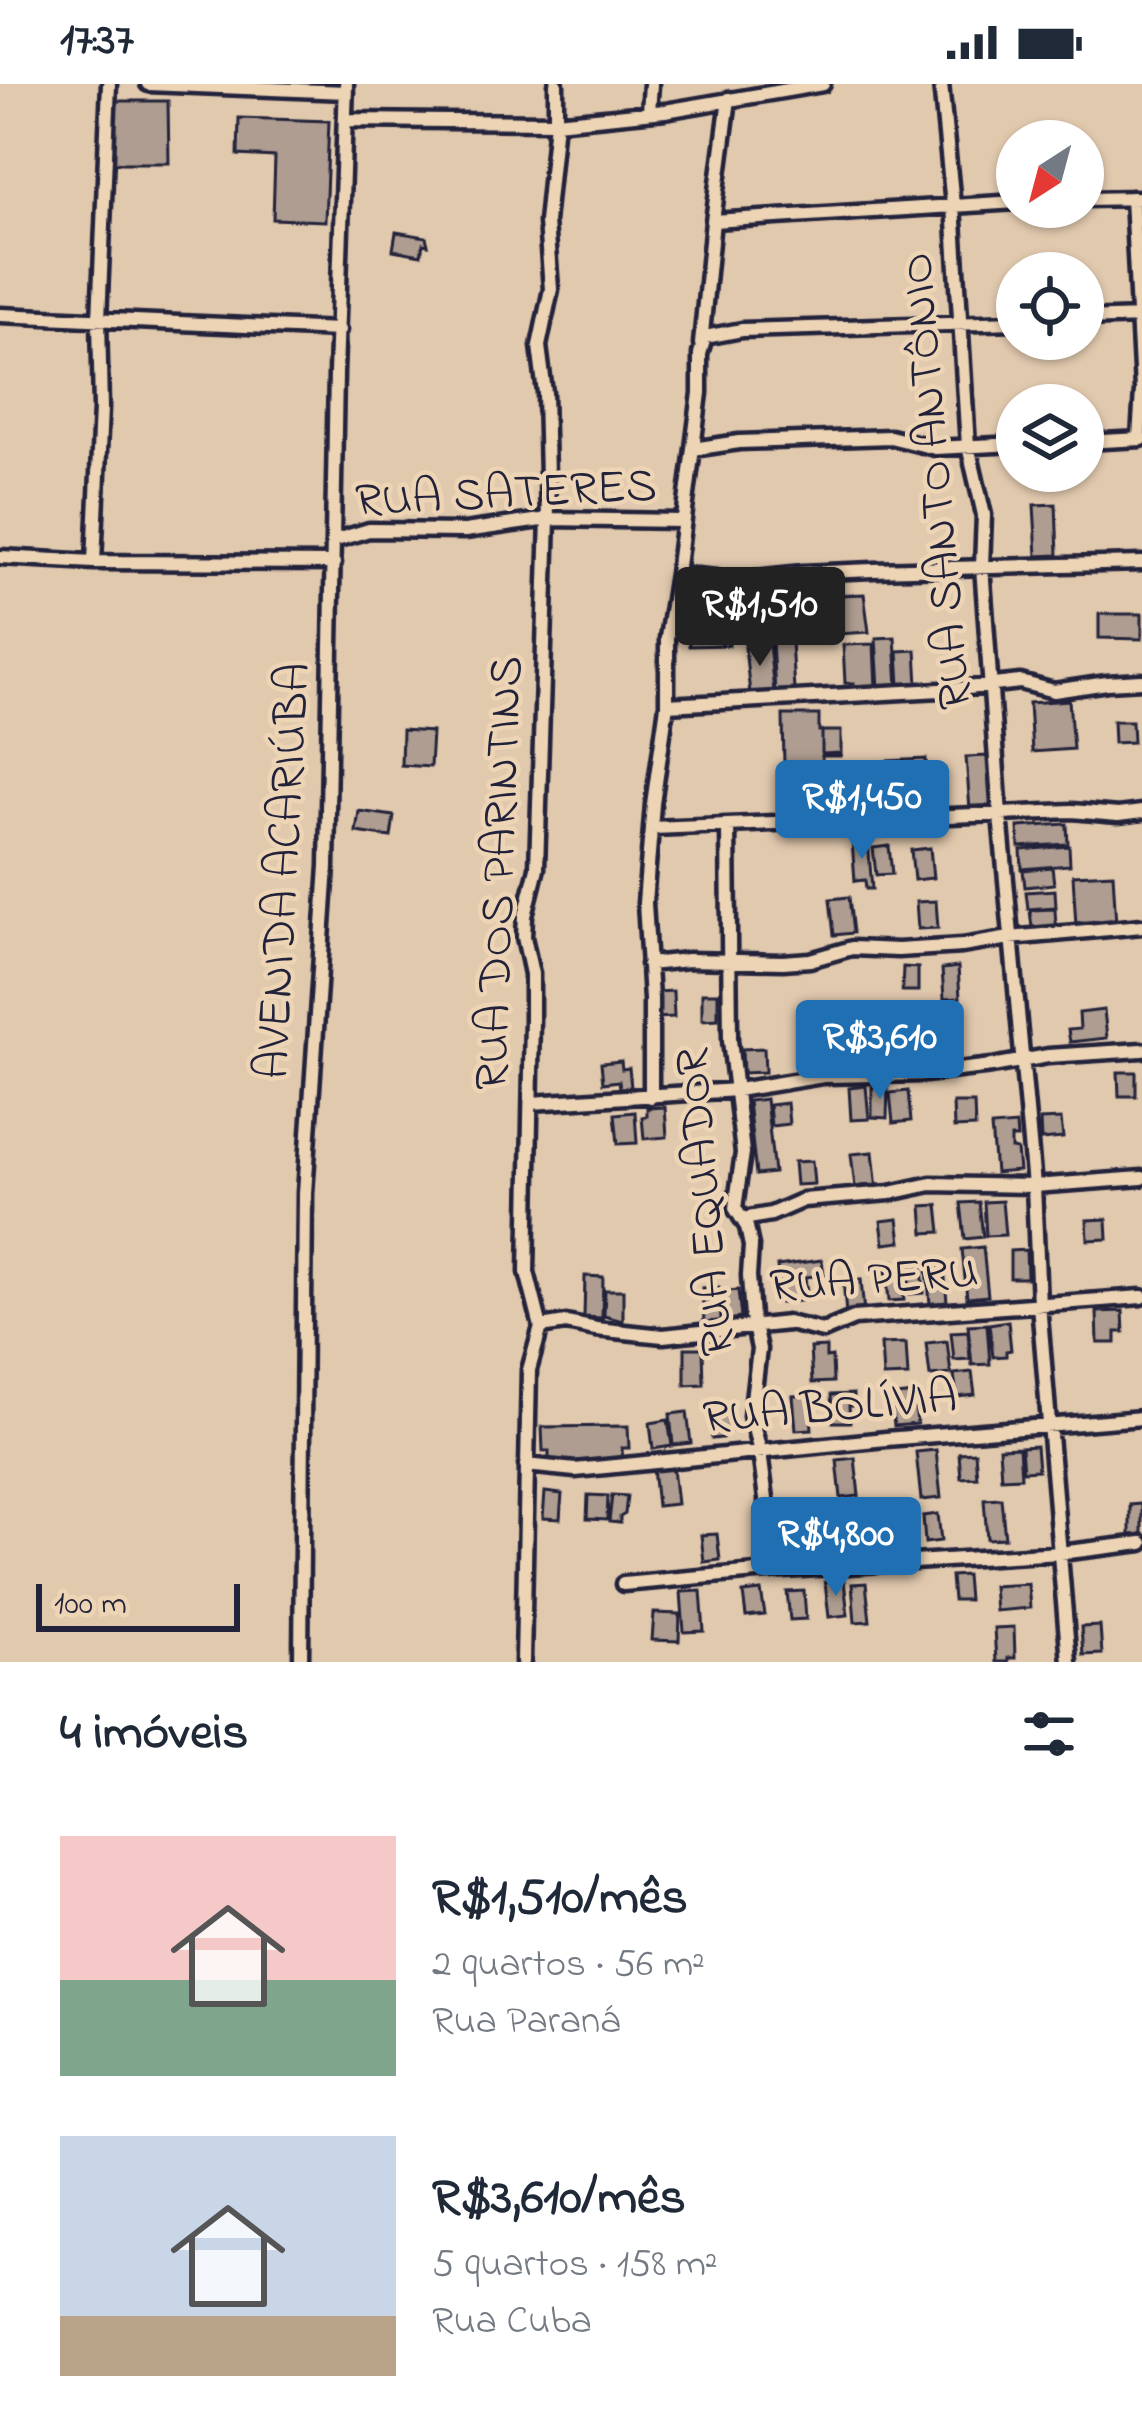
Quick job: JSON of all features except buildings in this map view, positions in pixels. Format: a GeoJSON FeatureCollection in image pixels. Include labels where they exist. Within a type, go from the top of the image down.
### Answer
{"type":"FeatureCollection","features":[{"type":"Feature","properties":{"kind":"street"},"geometry":{"type":"LineString","coordinates":[[94,562],[109,84]]}},
{"type":"Feature","properties":{"kind":"street"},"geometry":{"type":"LineString","coordinates":[[148,84],[346,88]]}},
{"type":"Feature","properties":{"kind":"street","name":"RUA DOS PARINTINS"},"geometry":{"type":"LineString","coordinates":[[523,1662],[529,1370],[541,1327],[527,1272],[532,974],[524,937],[537,868],[548,519],[539,346],[551,290],[546,222],[556,84]]}},
{"type":"Feature","properties":{"kind":"street"},"geometry":{"type":"LineString","coordinates":[[650,112],[651,84]]}},
{"type":"Feature","properties":{"kind":"street"},"geometry":{"type":"LineString","coordinates":[[346,120],[556,122],[650,112],[756,89],[823,84]]}},
{"type":"Feature","properties":{"kind":"street","name":"RUA SANTO ANTÔNIO"},"geometry":{"type":"LineString","coordinates":[[941,84],[968,446],[984,515],[982,566],[1000,815],[1070,1662]]}},
{"type":"Feature","properties":{"kind":"street","name":"AVENIDA ACARIÚBA"},"geometry":{"type":"LineString","coordinates":[[301,1662],[305,1193],[327,866],[346,88]]}},
{"type":"Feature","properties":{"kind":"street"},"geometry":{"type":"LineString","coordinates":[[651,1097],[645,903],[667,705],[667,638],[700,393],[713,221],[729,98]]}},
{"type":"Feature","properties":{"kind":"street"},"geometry":{"type":"LineString","coordinates":[[1104,199],[1137,198],[1142,390],[1141,438],[1104,441]]}},
{"type":"Feature","properties":{"kind":"street"},"geometry":{"type":"LineString","coordinates":[[713,221],[996,203]]}},
{"type":"Feature","properties":{"kind":"street"},"geometry":{"type":"LineString","coordinates":[[0,315],[339,330]]}},
{"type":"Feature","properties":{"kind":"street"},"geometry":{"type":"LineString","coordinates":[[1104,318],[1141,317]]}},
{"type":"Feature","properties":{"kind":"street"},"geometry":{"type":"LineString","coordinates":[[701,345],[705,338],[742,330],[996,323]]}},
{"type":"Feature","properties":{"kind":"street"},"geometry":{"type":"LineString","coordinates":[[693,449],[739,442],[890,437],[934,448],[996,445]]}},
{"type":"Feature","properties":{"kind":"street","name":"RUA SATERES"},"geometry":{"type":"LineString","coordinates":[[333,541],[370,530],[465,531],[548,519],[682,521]]}},
{"type":"Feature","properties":{"kind":"street"},"geometry":{"type":"LineString","coordinates":[[0,557],[334,563]]}},
{"type":"Feature","properties":{"kind":"street"},"geometry":{"type":"LineString","coordinates":[[677,574],[736,580],[802,573],[1142,563]]}},
{"type":"Feature","properties":{"kind":"street"},"geometry":{"type":"LineString","coordinates":[[667,705],[1020,682],[1054,691],[1142,682]]}},
{"type":"Feature","properties":{"kind":"street"},"geometry":{"type":"LineString","coordinates":[[652,829],[1142,812]]}},
{"type":"Feature","properties":{"kind":"street","name":"RUA EQUADOR"},"geometry":{"type":"LineString","coordinates":[[728,825],[730,1040],[742,1153],[735,1208],[748,1227],[751,1246],[749,1276],[759,1358],[751,1416],[766,1499],[768,1571]]}},
{"type":"Feature","properties":{"kind":"street"},"geometry":{"type":"LineString","coordinates":[[648,964],[811,960],[852,948],[962,946],[1142,926]]}},
{"type":"Feature","properties":{"kind":"street"},"geometry":{"type":"LineString","coordinates":[[531,1103],[736,1090],[823,1076],[925,1074],[1048,1056],[1142,1050]]}},
{"type":"Feature","properties":{"kind":"street"},"geometry":{"type":"LineString","coordinates":[[743,1219],[771,1214],[803,1200],[890,1193],[932,1184],[1034,1186],[1142,1178]]}},
{"type":"Feature","properties":{"kind":"street","name":"RUA PERU"},"geometry":{"type":"LineString","coordinates":[[541,1327],[566,1323],[663,1336],[788,1323],[823,1331],[854,1318],[1142,1297]]}},
{"type":"Feature","properties":{"kind":"street","name":"RUA BOLÍVIA"},"geometry":{"type":"LineString","coordinates":[[526,1465],[575,1470],[1142,1418]]}},
{"type":"Feature","properties":{"kind":"street"},"geometry":{"type":"LineString","coordinates":[[622,1584],[1142,1543]]}}]}
